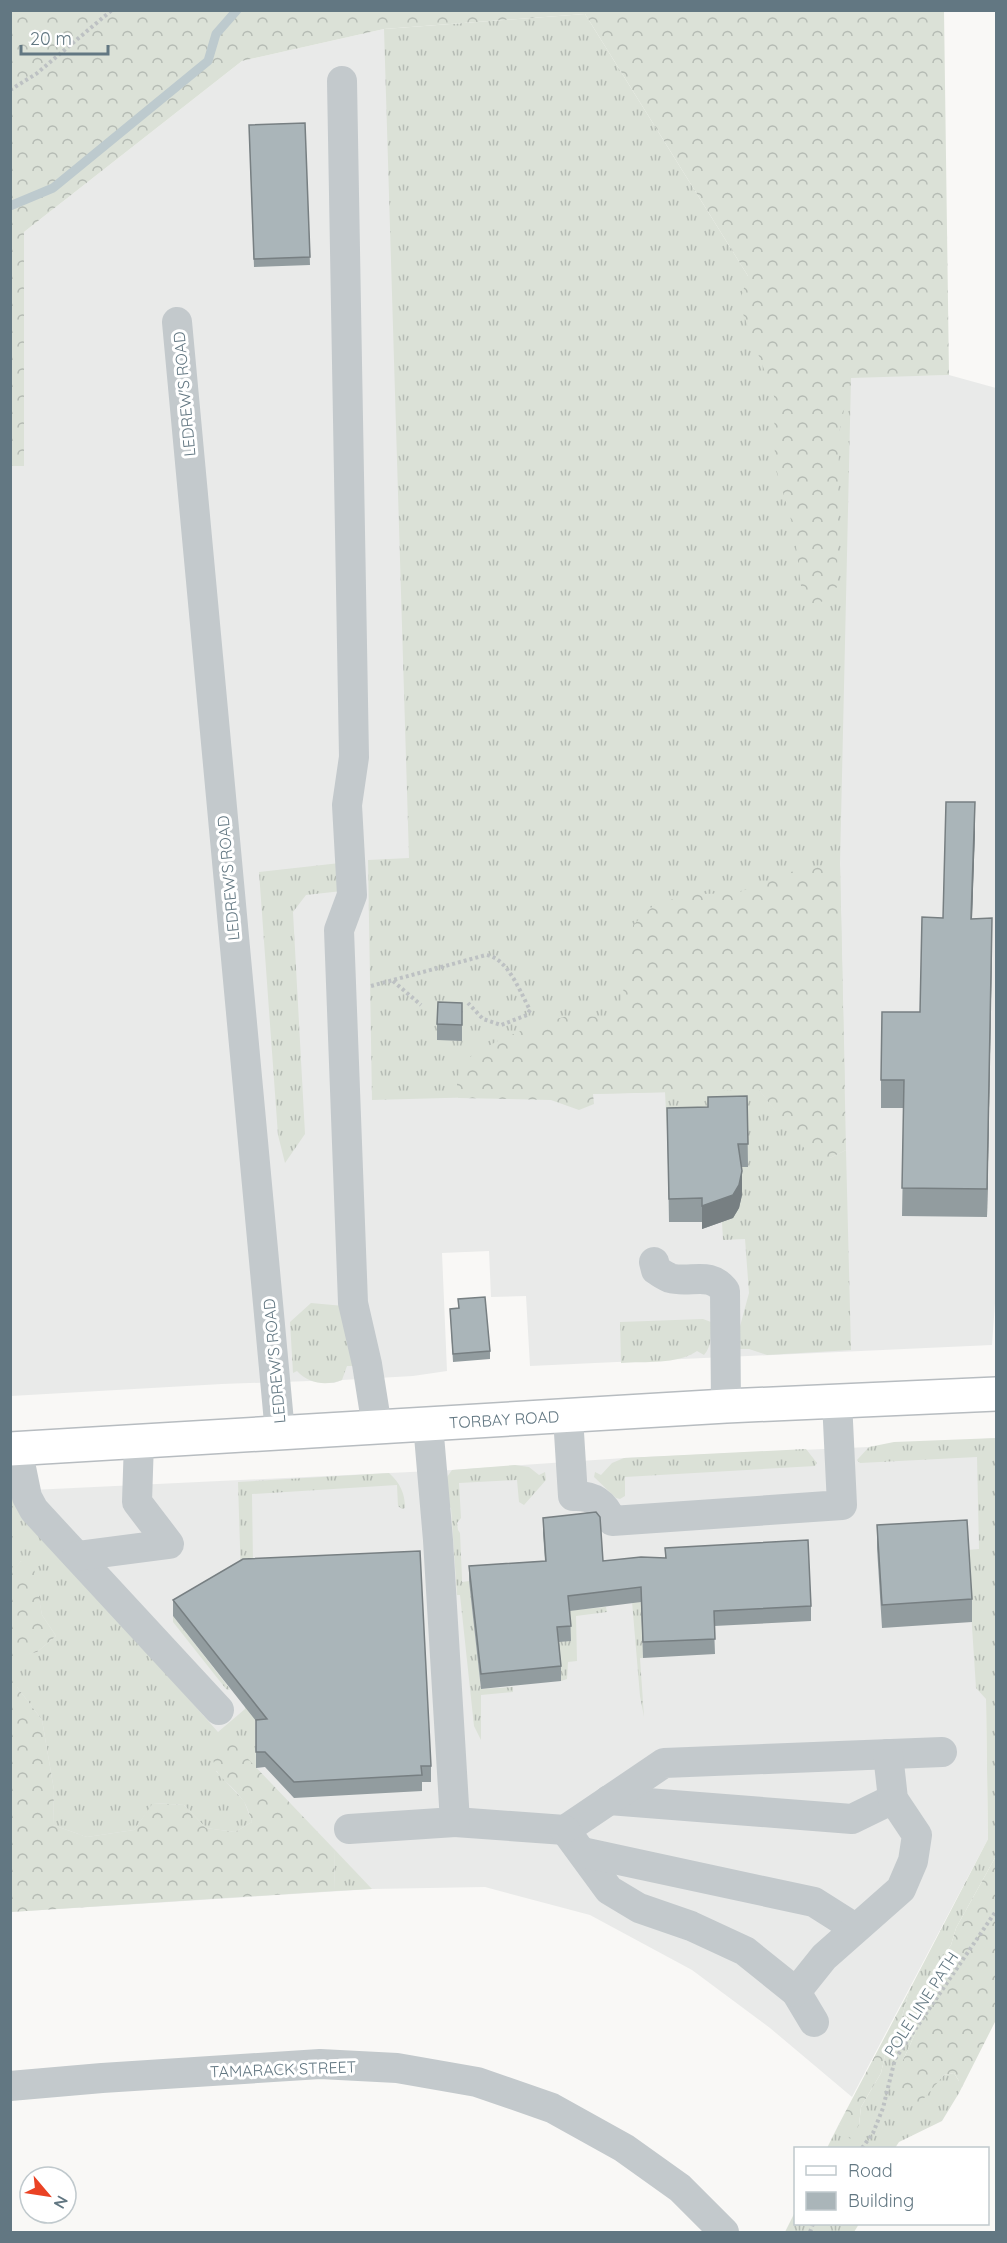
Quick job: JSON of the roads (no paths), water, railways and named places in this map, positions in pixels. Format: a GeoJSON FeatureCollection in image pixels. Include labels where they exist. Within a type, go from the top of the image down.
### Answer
{"type":"FeatureCollection","features":[{"type":"Feature","properties":{"kind":"main road","name":"TORBAY ROAD"},"geometry":{"type":"LineString","coordinates":[[14,1449],[726,1406],[996,1394]]}},
{"type":"Feature","properties":{"kind":"street"},"geometry":{"type":"LineString","coordinates":[[342,81],[354,757],[347,805],[352,895],[339,930],[354,1303],[377,1427]]}},
{"type":"Feature","properties":{"kind":"street","name":"LEDREW'S ROAD"},"geometry":{"type":"LineString","coordinates":[[177,322],[280,1433]]}},
{"type":"Feature","properties":{"kind":"street"},"geometry":{"type":"LineString","coordinates":[[654,1262],[656,1270],[672,1279],[705,1278],[721,1286],[725,1291],[726,1406]]}},
{"type":"Feature","properties":{"kind":"street"},"geometry":{"type":"LineString","coordinates":[[568,1417],[573,1496],[585,1495],[596,1499],[606,1507],[612,1521],[842,1505],[837,1401]]}},
{"type":"Feature","properties":{"kind":"street"},"geometry":{"type":"LineString","coordinates":[[428,1424],[438,1540],[455,1822]]}},
{"type":"Feature","properties":{"kind":"street"},"geometry":{"type":"LineString","coordinates":[[77,1556],[170,1544],[137,1502],[139,1441]]}},
{"type":"Feature","properties":{"kind":"street"},"geometry":{"type":"LineString","coordinates":[[14,1449],[27,1497],[34,1510],[219,1710]]}},
{"type":"Feature","properties":{"kind":"street"},"geometry":{"type":"LineString","coordinates":[[574,1841],[609,1800],[664,1763],[942,1752]]}},
{"type":"Feature","properties":{"kind":"street"},"geometry":{"type":"LineString","coordinates":[[796,1992],[824,1957],[901,1889],[913,1861],[917,1835],[893,1799],[888,1754]]}},
{"type":"Feature","properties":{"kind":"street"},"geometry":{"type":"LineString","coordinates":[[609,1800],[852,1819],[893,1799]]}},
{"type":"Feature","properties":{"kind":"street"},"geometry":{"type":"LineString","coordinates":[[349,1829],[455,1822],[574,1841],[814,1902],[855,1928]]}},
{"type":"Feature","properties":{"kind":"street"},"geometry":{"type":"LineString","coordinates":[[574,1841],[609,1890],[639,1908],[691,1926],[745,1951],[796,1992],[814,2022]]}},
{"type":"Feature","properties":{"kind":"street","name":"TAMARACK STREET"},"geometry":{"type":"LineString","coordinates":[[10,2086],[320,2064],[397,2068],[477,2082],[552,2108],[624,2148],[680,2188],[723,2232]]}},
{"type":"Feature","properties":{"kind":"waterway"},"geometry":{"type":"LineString","coordinates":[[10,206],[53,188],[208,61],[216,34],[237,10]]}}]}
